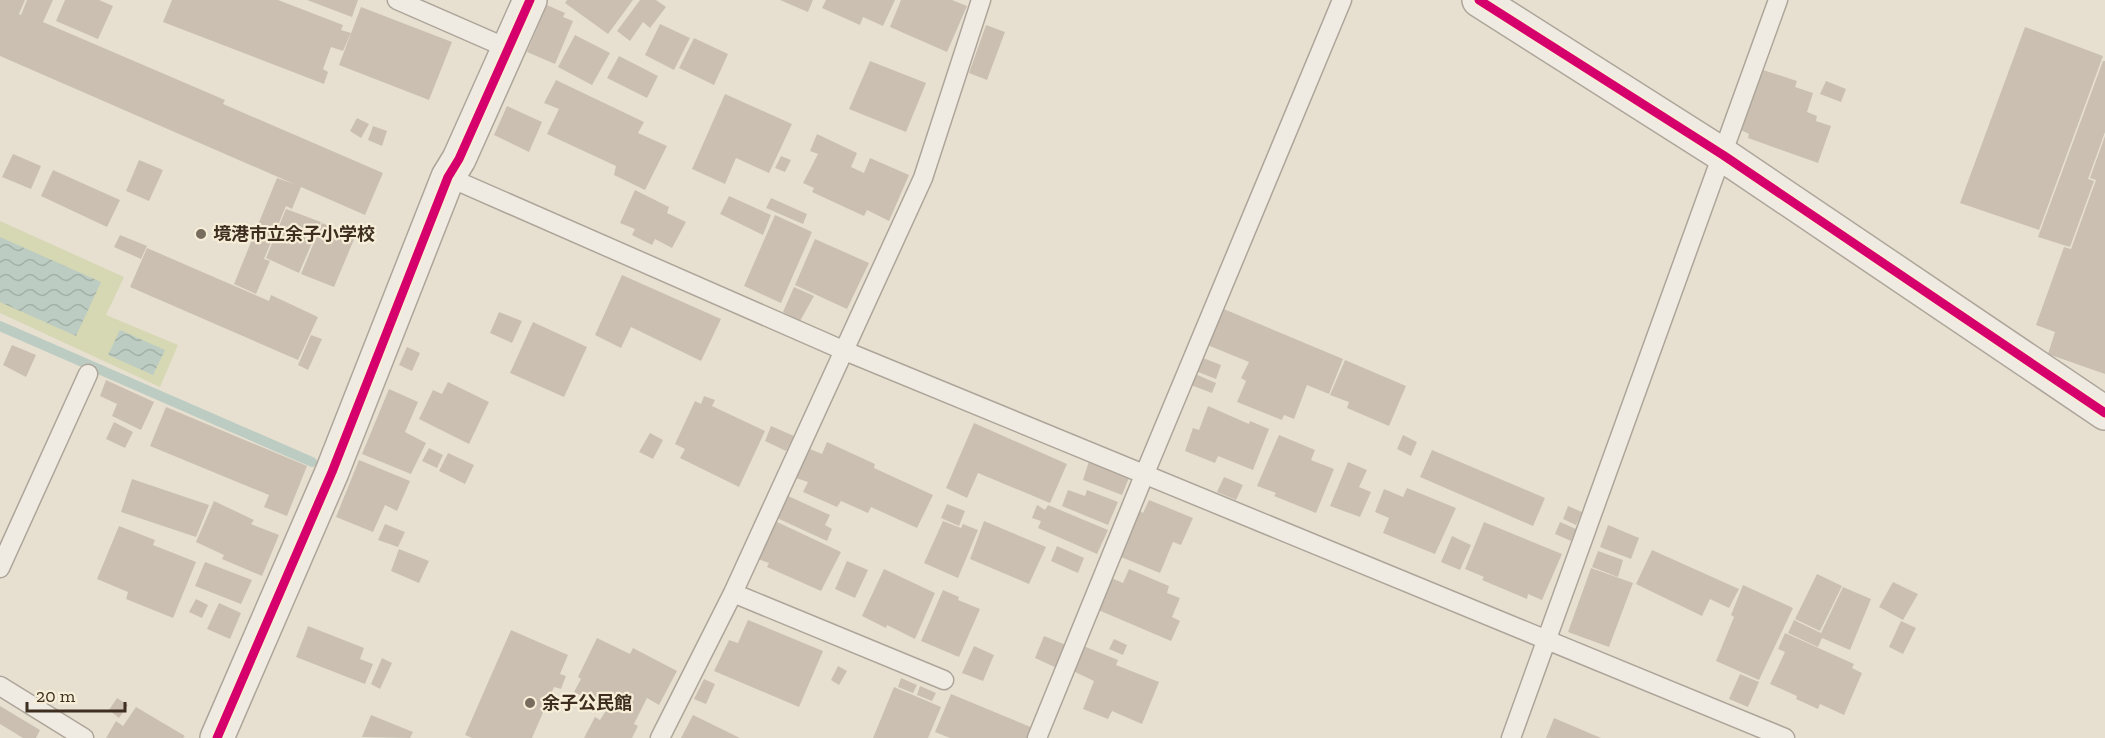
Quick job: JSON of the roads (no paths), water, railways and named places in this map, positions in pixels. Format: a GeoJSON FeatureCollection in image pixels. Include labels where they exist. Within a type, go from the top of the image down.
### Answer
{"type":"FeatureCollection","features":[{"type":"Feature","properties":{"kind":"street"},"geometry":{"type":"LineString","coordinates":[[217,738],[332,472],[448,177],[459,159],[510,49],[530,0]]}},
{"type":"Feature","properties":{"kind":"street"},"geometry":{"type":"LineString","coordinates":[[1479,0],[1723,155],[2105,413]]}},
{"type":"Feature","properties":{"kind":"street"},"geometry":{"type":"LineString","coordinates":[[2050,375],[2105,386]]}},
{"type":"Feature","properties":{"kind":"lane"},"geometry":{"type":"LineString","coordinates":[[397,0],[510,49]]}},
{"type":"Feature","properties":{"kind":"lane"},"geometry":{"type":"LineString","coordinates":[[660,738],[733,593],[923,178],[981,0]]}},
{"type":"Feature","properties":{"kind":"lane"},"geometry":{"type":"LineString","coordinates":[[1038,738],[1145,473],[1342,0]]}},
{"type":"Feature","properties":{"kind":"lane"},"geometry":{"type":"LineString","coordinates":[[1511,738],[1778,0]]}},
{"type":"Feature","properties":{"kind":"lane"},"geometry":{"type":"LineString","coordinates":[[448,177],[845,351],[1785,738]]}},
{"type":"Feature","properties":{"kind":"lane"},"geometry":{"type":"LineString","coordinates":[[0,568],[88,374]]}},
{"type":"Feature","properties":{"kind":"lane"},"geometry":{"type":"LineString","coordinates":[[733,593],[944,680]]}},
{"type":"Feature","properties":{"kind":"lane"},"geometry":{"type":"LineString","coordinates":[[0,686],[84,738]]}},
{"type":"Feature","properties":{"kind":"water"},"geometry":{"type":"Polygon","coordinates":[[[0,237],[101,282],[76,336],[0,302],[0,237]]]}},
{"type":"Feature","properties":{"kind":"water"},"geometry":{"type":"Polygon","coordinates":[[[120,330],[165,350],[153,375],[108,355],[120,330]]]}},
{"type":"Feature","properties":{"kind":"waterway"},"geometry":{"type":"LineString","coordinates":[[0,326],[312,462]]}},
{"type":"Feature","properties":{"kind":"place","name":"境港市立余子小学校"},"geometry":{"type":"Point","coordinates":[201,234]}},
{"type":"Feature","properties":{"kind":"place","name":"余子公民館"},"geometry":{"type":"Point","coordinates":[530,703]}}]}
